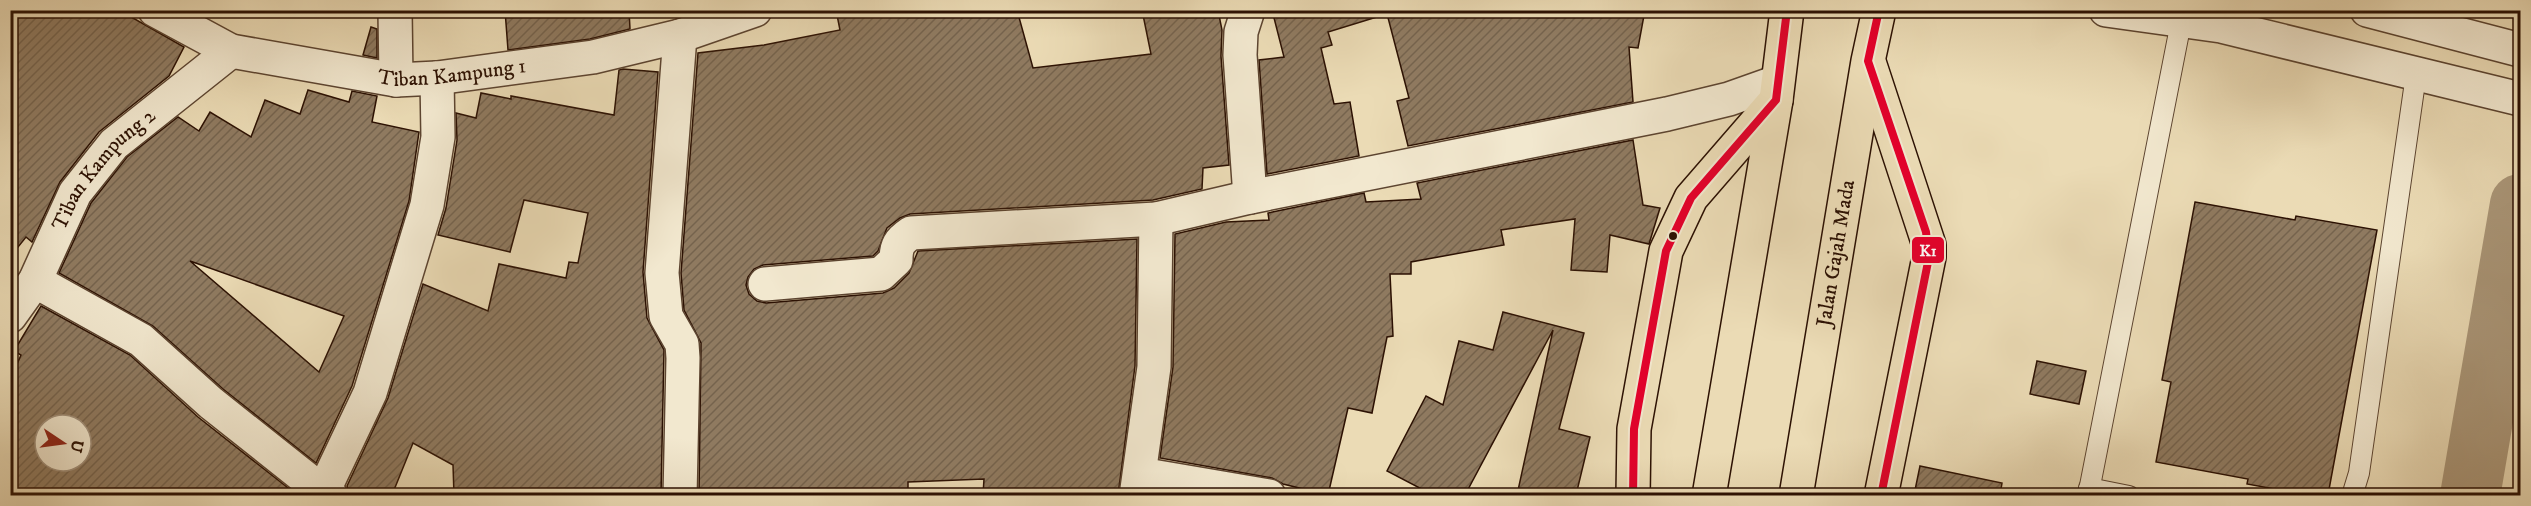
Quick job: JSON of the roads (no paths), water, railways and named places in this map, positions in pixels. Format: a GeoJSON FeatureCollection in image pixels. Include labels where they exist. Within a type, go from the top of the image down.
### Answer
{"type":"FeatureCollection","features":[{"type":"Feature","properties":{"kind":"highway","name":"Jalan Gajah Mada"},"geometry":{"type":"LineString","coordinates":[[1796,495],[1869,61],[1880,11]]}},
{"type":"Feature","properties":{"kind":"highway"},"geometry":{"type":"LineString","coordinates":[[1709,495],[1777,91],[1781,18]]}},
{"type":"Feature","properties":{"kind":"highway"},"geometry":{"type":"LineString","coordinates":[[1869,61],[1929,245],[1929,256],[1881,495]]}},
{"type":"Feature","properties":{"kind":"highway"},"geometry":{"type":"LineString","coordinates":[[1634,495],[1634,429],[1666,251],[1691,198],[1777,91]]}},
{"type":"Feature","properties":{"kind":"street","name":"Tiban Kampung 1"},"geometry":{"type":"LineString","coordinates":[[155,10],[231,51],[396,80],[437,78],[593,57],[680,36],[755,10]]}},
{"type":"Feature","properties":{"kind":"street"},"geometry":{"type":"LineString","coordinates":[[395,10],[396,80]]}},
{"type":"Feature","properties":{"kind":"street"},"geometry":{"type":"LineString","coordinates":[[1248,10],[1241,32],[1240,55],[1250,197]]}},
{"type":"Feature","properties":{"kind":"street"},"geometry":{"type":"LineString","coordinates":[[2106,10],[2182,15],[2507,96]]}},
{"type":"Feature","properties":{"kind":"street"},"geometry":{"type":"LineString","coordinates":[[2367,10],[2422,17],[2515,48]]}},
{"type":"Feature","properties":{"kind":"street"},"geometry":{"type":"LineString","coordinates":[[680,36],[662,273],[666,316],[681,344],[683,358],[680,495]]}},
{"type":"Feature","properties":{"kind":"street","name":"Tiban Kampung 2"},"geometry":{"type":"LineString","coordinates":[[10,316],[35,281],[75,193],[114,144],[231,51]]}},
{"type":"Feature","properties":{"kind":"street"},"geometry":{"type":"LineString","coordinates":[[35,281],[141,340],[211,403],[327,494],[370,393],[427,205],[438,137],[437,78]]}},
{"type":"Feature","properties":{"kind":"street"},"geometry":{"type":"LineString","coordinates":[[765,284],[881,274],[896,260],[896,246],[900,240],[911,233],[1156,219],[1250,197],[1777,91]]}},
{"type":"Feature","properties":{"kind":"street"},"geometry":{"type":"LineString","coordinates":[[1156,219],[1154,367],[1138,484],[1269,495]]}},
{"type":"Feature","properties":{"kind":"lane"},"geometry":{"type":"LineString","coordinates":[[2129,495],[2088,492],[2182,15]]}},
{"type":"Feature","properties":{"kind":"lane"},"geometry":{"type":"LineString","coordinates":[[2352,495],[2359,473],[2416,75]]}},
{"type":"Feature","properties":{"kind":"waterway"},"geometry":{"type":"LineString","coordinates":[[2470,496],[2520,204]]}}]}
